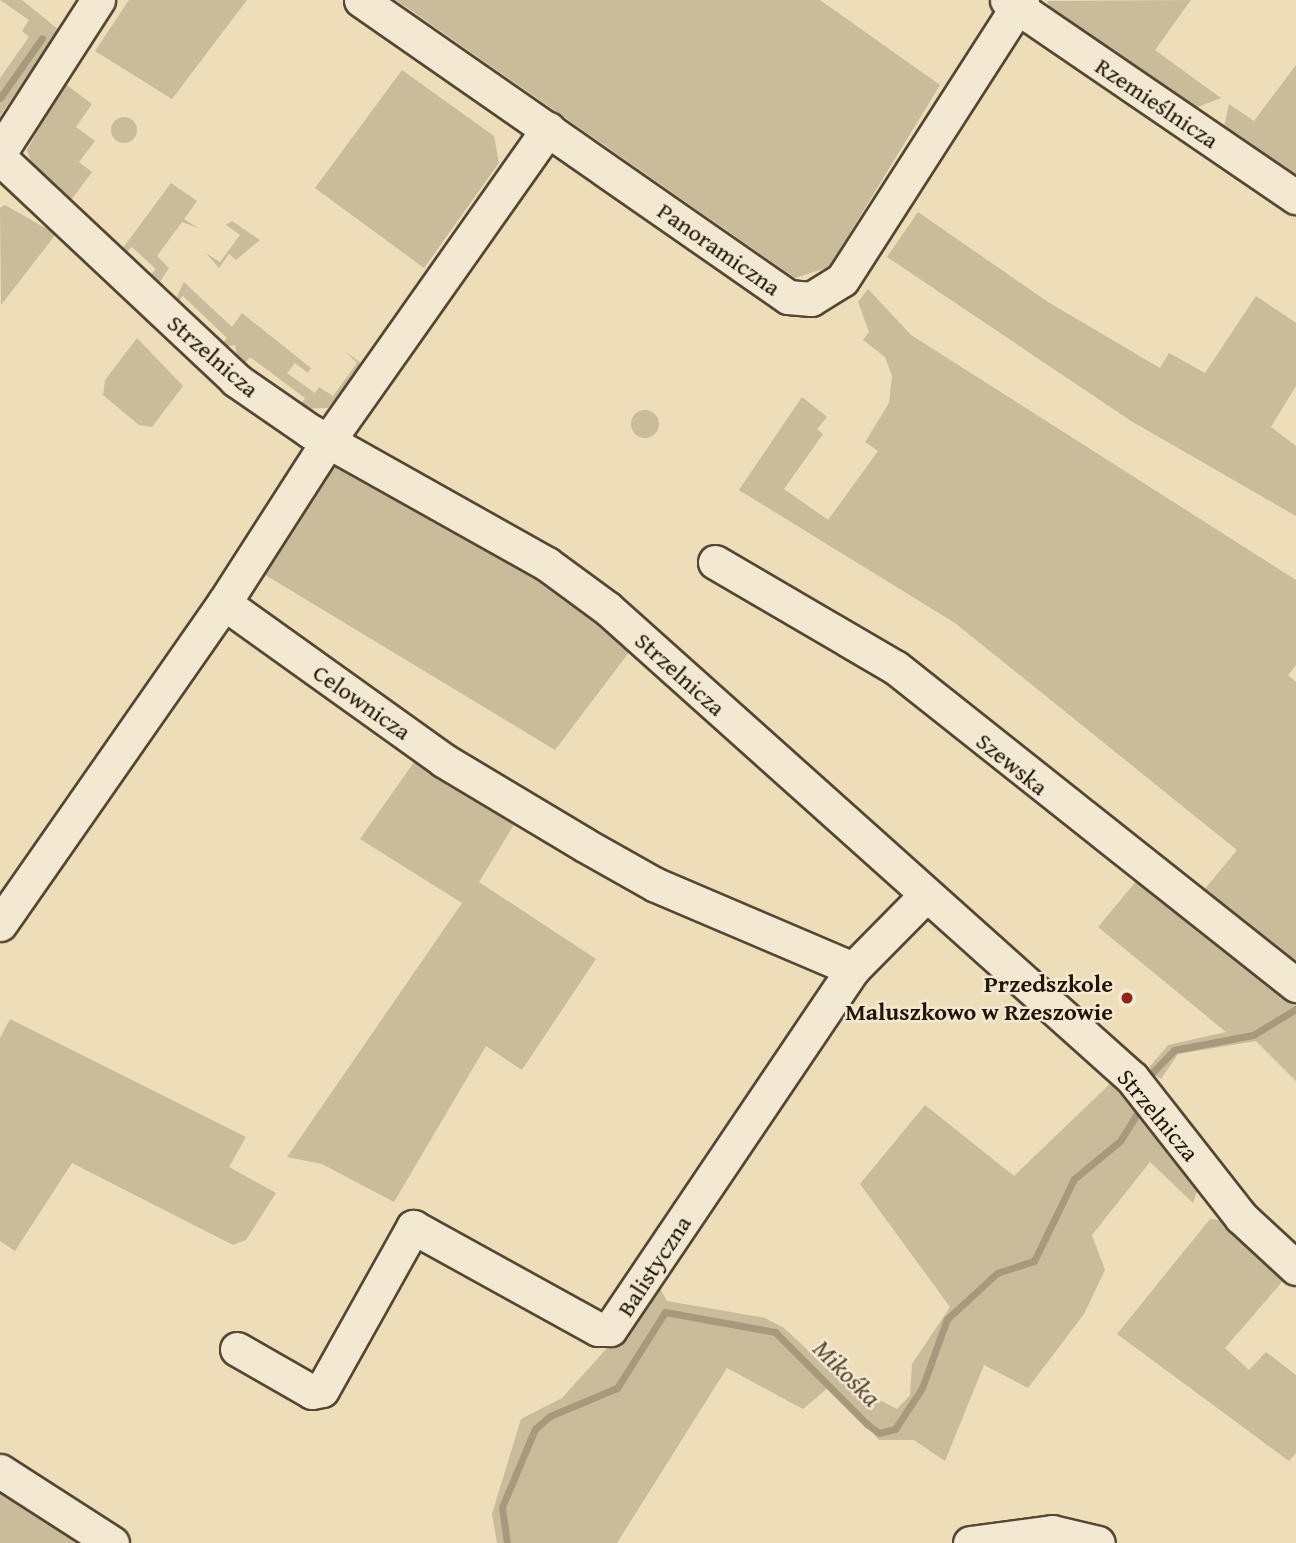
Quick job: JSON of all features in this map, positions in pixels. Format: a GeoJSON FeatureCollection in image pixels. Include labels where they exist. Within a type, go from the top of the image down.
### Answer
{"type":"FeatureCollection","features":[{"type":"Feature","properties":{"kind":"street"},"geometry":{"type":"LineString","coordinates":[[0,152],[98,0]]}},
{"type":"Feature","properties":{"kind":"street","name":"Panoramiczna"},"geometry":{"type":"LineString","coordinates":[[361,0],[788,297],[811,299],[842,280],[1016,2]]}},
{"type":"Feature","properties":{"kind":"street","name":"Rzemieślnicza"},"geometry":{"type":"LineString","coordinates":[[1016,2],[1296,197]]}},
{"type":"Feature","properties":{"kind":"street"},"geometry":{"type":"LineString","coordinates":[[0,924],[224,603],[328,441],[548,129]]}},
{"type":"Feature","properties":{"kind":"street","name":"Strzelnicza"},"geometry":{"type":"LineString","coordinates":[[0,158],[215,362],[328,441],[575,582],[923,897],[1132,1078],[1241,1217],[1296,1268]]}},
{"type":"Feature","properties":{"kind":"street","name":"Szewska"},"geometry":{"type":"LineString","coordinates":[[715,562],[895,667],[1296,985]]}},
{"type":"Feature","properties":{"kind":"street","name":"Celownicza"},"geometry":{"type":"LineString","coordinates":[[224,603],[443,760],[585,845],[656,884],[853,969]]}},
{"type":"Feature","properties":{"kind":"street","name":"Balistyczna"},"geometry":{"type":"LineString","coordinates":[[237,1349],[312,1392],[322,1390],[413,1227],[598,1329],[610,1329],[853,969],[923,897]]}},
{"type":"Feature","properties":{"kind":"street"},"geometry":{"type":"LineString","coordinates":[[0,1471],[112,1543]]}},
{"type":"Feature","properties":{"kind":"street"},"geometry":{"type":"LineString","coordinates":[[970,1543],[1052,1532],[1098,1543]]}},
{"type":"Feature","properties":{"kind":"shaded area"},"geometry":{"type":"Polygon","coordinates":[[[0,0],[22,0],[59,30],[0,116],[0,78],[29,37],[22,31],[29,20],[0,0]]]}},
{"type":"Feature","properties":{"kind":"shaded area"},"geometry":{"type":"Polygon","coordinates":[[[129,0],[247,0],[172,99],[95,51],[129,0]]]}},
{"type":"Feature","properties":{"kind":"shaded area"},"geometry":{"type":"Polygon","coordinates":[[[396,0],[820,0],[940,85],[829,267],[795,278],[396,0]]]}},
{"type":"Feature","properties":{"kind":"shaded area"},"geometry":{"type":"Polygon","coordinates":[[[1191,0],[1155,50],[1221,98],[1193,109],[1052,12],[1047,1],[1191,0]]]}},
{"type":"Feature","properties":{"kind":"shaded area"},"geometry":{"type":"Polygon","coordinates":[[[1296,65],[1296,179],[1224,127],[1229,104],[1254,121],[1296,65]]]}},
{"type":"Feature","properties":{"kind":"shaded area"},"geometry":{"type":"Polygon","coordinates":[[[402,70],[494,136],[499,163],[424,268],[315,188],[402,70]]]}},
{"type":"Feature","properties":{"kind":"shaded area"},"geometry":{"type":"Polygon","coordinates":[[[64,83],[92,104],[76,127],[95,141],[79,162],[92,172],[69,203],[32,166],[27,150],[64,83]]]}},
{"type":"Feature","properties":{"kind":"shaded area"},"geometry":{"type":"Polygon","coordinates":[[[124,117],[133,121],[137,130],[133,139],[124,143],[115,139],[111,130],[115,121],[124,117]]]}},
{"type":"Feature","properties":{"kind":"shaded area"},"geometry":{"type":"Polygon","coordinates":[[[171,183],[197,201],[184,219],[198,228],[182,222],[157,256],[169,268],[160,282],[145,281],[156,269],[132,247],[120,258],[120,252],[171,183]]]}},
{"type":"Feature","properties":{"kind":"shaded area"},"geometry":{"type":"Polygon","coordinates":[[[5,205],[56,234],[1,305],[0,208],[5,205]]]}},
{"type":"Feature","properties":{"kind":"shaded area"},"geometry":{"type":"Polygon","coordinates":[[[918,212],[1048,302],[1160,368],[1169,353],[1205,373],[1256,296],[1296,323],[1296,386],[1271,427],[1296,446],[1296,516],[1131,421],[887,257],[918,212]]]}},
{"type":"Feature","properties":{"kind":"shaded area"},"geometry":{"type":"Polygon","coordinates":[[[232,221],[260,240],[236,260],[229,254],[219,268],[206,253],[220,262],[240,235],[226,225],[232,221]]]}},
{"type":"Feature","properties":{"kind":"shaded area"},"geometry":{"type":"Polygon","coordinates":[[[184,282],[232,327],[242,313],[311,368],[308,373],[295,363],[287,373],[315,393],[319,387],[333,396],[357,363],[345,351],[362,364],[328,408],[298,409],[305,398],[250,357],[240,370],[235,345],[217,349],[227,338],[183,296],[172,307],[184,282]]]}},
{"type":"Feature","properties":{"kind":"shaded area"},"geometry":{"type":"Polygon","coordinates":[[[868,289],[911,335],[1296,580],[1296,665],[1288,675],[1296,682],[1296,975],[1195,901],[1237,850],[955,623],[739,490],[802,397],[827,417],[817,429],[823,434],[784,489],[828,520],[878,451],[865,442],[889,403],[892,376],[885,357],[863,340],[869,332],[858,302],[868,289]]]}},
{"type":"Feature","properties":{"kind":"shaded area"},"geometry":{"type":"Polygon","coordinates":[[[137,338],[183,386],[152,427],[139,425],[103,395],[105,380],[137,338]]]}},
{"type":"Feature","properties":{"kind":"shaded area"},"geometry":{"type":"Polygon","coordinates":[[[645,410],[655,414],[659,424],[655,434],[645,438],[635,434],[631,424],[635,414],[645,410]]]}},
{"type":"Feature","properties":{"kind":"shaded area"},"geometry":{"type":"Polygon","coordinates":[[[335,467],[350,467],[564,589],[630,651],[555,750],[262,573],[319,474],[335,467]]]}},
{"type":"Feature","properties":{"kind":"shaded area"},"geometry":{"type":"Polygon","coordinates":[[[419,755],[518,818],[479,882],[596,959],[522,1070],[486,1046],[394,1202],[322,1164],[287,1157],[462,903],[360,839],[419,755]]]}},
{"type":"Feature","properties":{"kind":"shaded area"},"geometry":{"type":"Polygon","coordinates":[[[1143,873],[1296,991],[1296,1081],[1256,1041],[1178,1054],[1161,1079],[1147,1070],[1168,1045],[1226,1032],[1098,927],[1143,873]]]}},
{"type":"Feature","properties":{"kind":"shaded area"},"geometry":{"type":"Polygon","coordinates":[[[10,1019],[246,1137],[229,1167],[276,1193],[246,1240],[233,1245],[72,1163],[15,1251],[0,1241],[0,1038],[10,1019]]]}},
{"type":"Feature","properties":{"kind":"shaded area"},"geometry":{"type":"Polygon","coordinates":[[[1117,1077],[1200,1183],[1193,1203],[1150,1162],[1092,1235],[1105,1270],[1084,1314],[1028,1388],[984,1365],[945,1461],[914,1440],[879,1440],[830,1386],[803,1409],[727,1368],[617,1543],[497,1543],[492,1514],[521,1419],[562,1398],[608,1347],[601,1341],[657,1283],[667,1301],[765,1318],[784,1328],[840,1380],[897,1409],[910,1395],[912,1364],[950,1307],[860,1184],[925,1105],[1014,1176],[1117,1077]]]}},
{"type":"Feature","properties":{"kind":"shaded area"},"geometry":{"type":"Polygon","coordinates":[[[1210,1219],[1226,1221],[1287,1276],[1225,1348],[1249,1370],[1266,1352],[1296,1375],[1296,1453],[1289,1461],[1117,1334],[1210,1219]]]}},
{"type":"Feature","properties":{"kind":"shaded area"},"geometry":{"type":"Polygon","coordinates":[[[0,1480],[100,1543],[0,1543],[0,1480]]]}},
{"type":"Feature","properties":{"kind":"waterway"},"geometry":{"type":"LineString","coordinates":[[0,98],[42,38]]}},
{"type":"Feature","properties":{"kind":"waterway","name":"Mikośka"},"geometry":{"type":"LineString","coordinates":[[1152,1073],[1174,1050],[1253,1035],[1296,1009]]}},
{"type":"Feature","properties":{"kind":"waterway","name":"Mikośka"},"geometry":{"type":"LineString","coordinates":[[507,1543],[502,1507],[535,1429],[550,1416],[617,1388],[665,1312],[775,1332],[867,1424],[879,1433],[895,1429],[922,1388],[947,1319],[997,1273],[1034,1261],[1074,1179],[1120,1141],[1139,1111]]}},
{"type":"Feature","properties":{"kind":"place","name":"Przedszkole Maluszkowo w Rzeszowie"},"geometry":{"type":"Point","coordinates":[1127,998]}}]}
